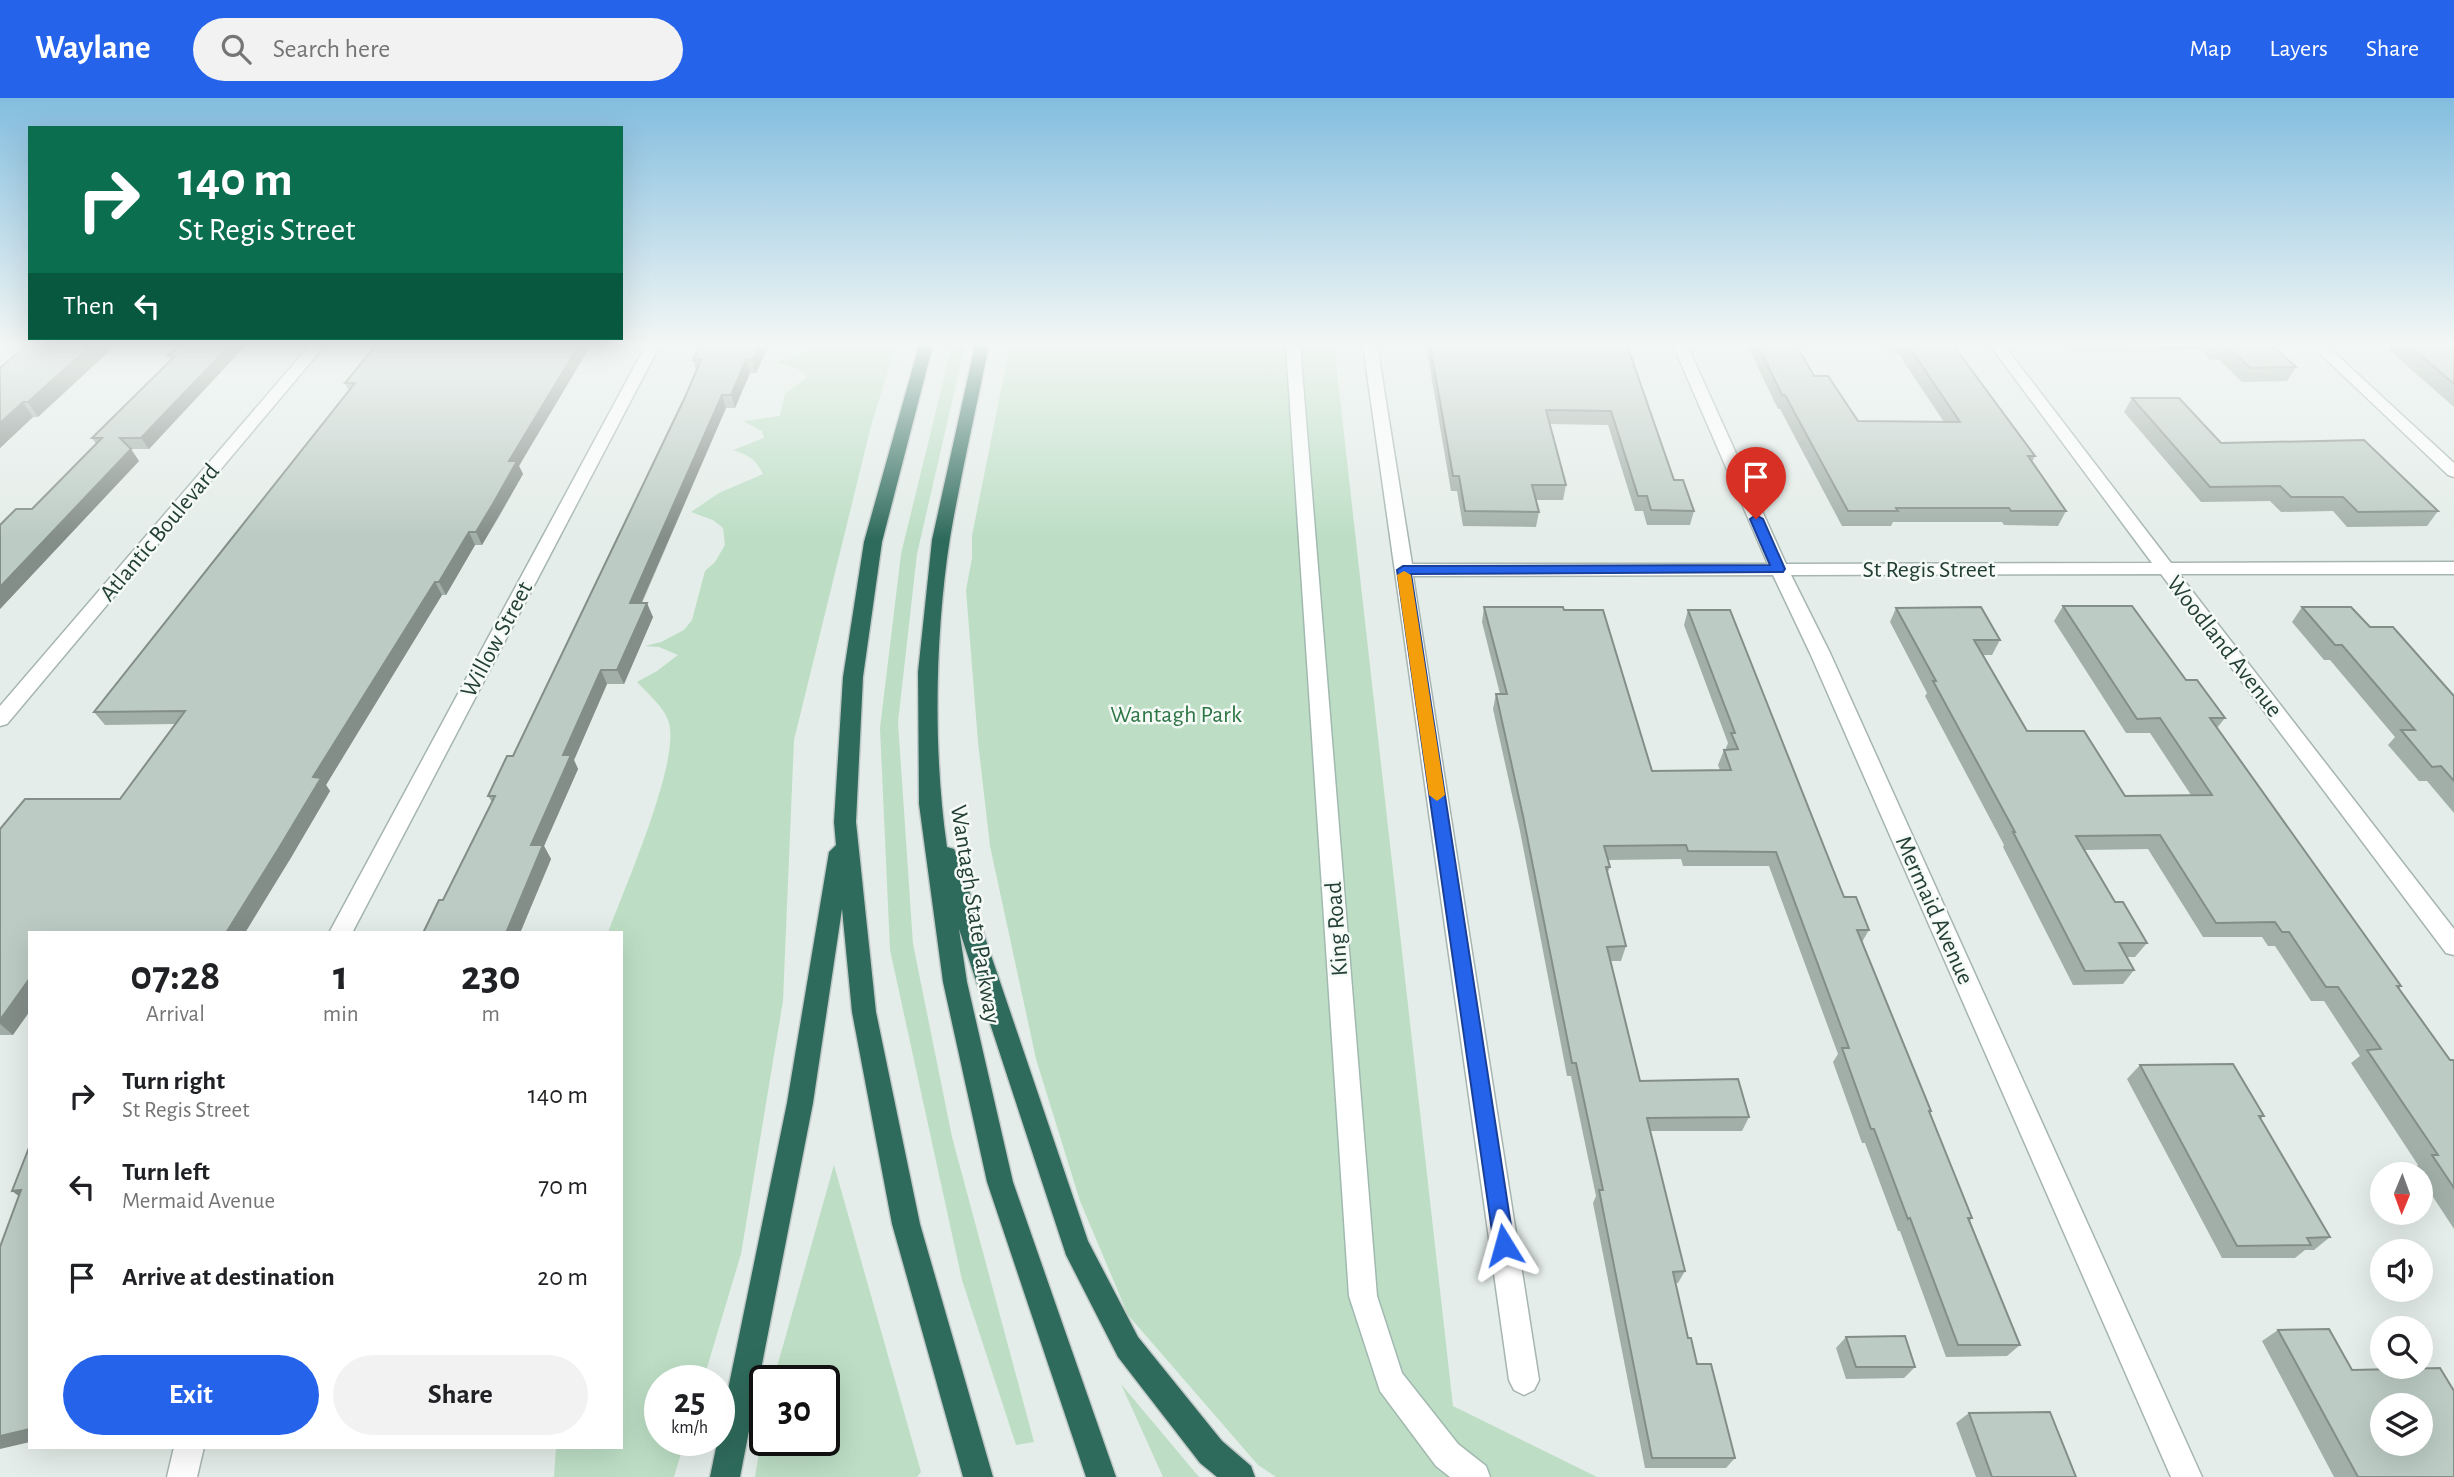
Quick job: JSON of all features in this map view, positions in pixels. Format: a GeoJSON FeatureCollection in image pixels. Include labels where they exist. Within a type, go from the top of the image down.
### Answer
{"type":"FeatureCollection","features":[{"type":"Feature","properties":{"kind":"highway"},"geometry":{"type":"LineString","coordinates":[[725,1477],[800,1103],[845,822],[853,677],[873,542],[909,409]]}},
{"type":"Feature","properties":{"kind":"highway","name":"Wantagh State Parkway"},"geometry":{"type":"LineString","coordinates":[[968,409],[941,540],[928,672],[930,804],[955,982],[1000,1182],[1101,1477]]}},
{"type":"Feature","properties":{"kind":"highway"},"geometry":{"type":"LineString","coordinates":[[930,804],[1076,1247],[1128,1347],[1211,1452],[1240,1477]]}},
{"type":"Feature","properties":{"kind":"highway"},"geometry":{"type":"LineString","coordinates":[[845,822],[864,1012],[906,1224],[978,1477]]}},
{"type":"Feature","properties":{"kind":"street","name":"Atlantic Boulevard"},"geometry":{"type":"LineString","coordinates":[[0,719],[263,409]]}},
{"type":"Feature","properties":{"kind":"street","name":"Willow Street"},"geometry":{"type":"LineString","coordinates":[[341,931],[619,409]]}},
{"type":"Feature","properties":{"kind":"street","name":"King Road"},"geometry":{"type":"LineString","coordinates":[[1298,409],[1363,1296],[1390,1381],[1447,1455],[1475,1477]]}},
{"type":"Feature","properties":{"kind":"street"},"geometry":{"type":"LineString","coordinates":[[1379,409],[1524,1380]]}},
{"type":"Feature","properties":{"kind":"street","name":"Mermaid Avenue"},"geometry":{"type":"LineString","coordinates":[[1708,409],[1820,653],[2187,1477]]}},
{"type":"Feature","properties":{"kind":"street","name":"Woodland Avenue"},"geometry":{"type":"LineString","coordinates":[[2045,409],[2454,946]]}},
{"type":"Feature","properties":{"kind":"street"},"geometry":{"type":"LineString","coordinates":[[2387,409],[2454,472]]}},
{"type":"Feature","properties":{"kind":"street","name":"St Regis Street"},"geometry":{"type":"LineString","coordinates":[[1403,570],[2454,568]]}},
{"type":"Feature","properties":{"kind":"street"},"geometry":{"type":"LineString","coordinates":[[182,1477],[189,1449]]}},
{"type":"Feature","properties":{"kind":"green space"},"geometry":{"type":"Polygon","coordinates":[[[782,409],[876,409],[794,740],[783,1001],[741,1254],[708,1365],[644,1365],[644,1456],[680,1456],[674,1477],[554,1477],[556,1449],[623,1449],[623,931],[609,931],[660,793],[670,738],[666,715],[637,682],[678,655],[659,647],[645,646],[661,642],[684,630],[692,620],[705,571],[715,562],[725,545],[723,528],[713,520],[691,512],[719,493],[763,474],[751,458],[733,450],[764,438],[762,431],[743,421],[780,416],[782,409]]]}},
{"type":"Feature","properties":{"kind":"green space"},"geometry":{"type":"Polygon","coordinates":[[[936,409],[950,409],[917,554],[898,722],[913,944],[952,1137],[1034,1442],[1016,1445],[962,1280],[890,950],[880,728],[901,554],[936,409]]]}},
{"type":"Feature","properties":{"kind":"green space","name":"Wantagh Park"},"geometry":{"type":"Polygon","coordinates":[[[997,409],[1341,409],[1453,1406],[1597,1477],[1276,1477],[1258,1465],[1128,1315],[1080,1201],[1036,1059],[990,846],[978,742],[966,590],[972,558],[972,536],[997,409]]]}},
{"type":"Feature","properties":{"kind":"green space"},"geometry":{"type":"Polygon","coordinates":[[[834,1165],[921,1472],[917,1477],[755,1477],[758,1456],[840,1456],[840,1365],[778,1365],[834,1165]]]}},
{"type":"Feature","properties":{"kind":"green space"},"geometry":{"type":"Polygon","coordinates":[[[1121,1384],[1199,1477],[1163,1477],[1121,1384]]]}},
{"type":"Feature","properties":{"kind":"building"},"geometry":{"type":"Polygon","coordinates":[[[0,409],[15,409],[0,423],[0,409]]]}},
{"type":"Feature","properties":{"kind":"building"},"geometry":{"type":"Polygon","coordinates":[[[121,409],[168,409],[141,438],[120,438],[131,449],[0,587],[0,525],[16,509],[32,509],[102,438],[92,438],[121,409]]]}},
{"type":"Feature","properties":{"kind":"building"},"geometry":{"type":"Polygon","coordinates":[[[334,409],[540,409],[509,461],[517,461],[494,502],[476,532],[469,532],[439,582],[435,582],[313,777],[321,778],[227,931],[28,931],[28,981],[0,1020],[0,829],[25,799],[120,799],[185,711],[94,712],[334,409]]]}},
{"type":"Feature","properties":{"kind":"building"},"geometry":{"type":"Polygon","coordinates":[[[679,409],[716,409],[630,603],[647,603],[617,670],[601,670],[563,755],[571,755],[531,845],[543,845],[507,931],[424,931],[439,900],[443,900],[495,796],[488,796],[507,756],[513,756],[679,409]]]}},
{"type":"Feature","properties":{"kind":"building"},"geometry":{"type":"Polygon","coordinates":[[[1441,409],[1649,409],[1674,480],[1683,480],[1694,511],[1651,510],[1647,496],[1638,496],[1611,411],[1546,410],[1566,485],[1532,485],[1539,512],[1465,511],[1459,476],[1453,476],[1441,409]]]}},
{"type":"Feature","properties":{"kind":"building"},"geometry":{"type":"Polygon","coordinates":[[[1793,409],[1850,409],[1858,421],[1960,422],[1951,409],[2001,409],[2035,456],[2028,456],[2066,511],[1896,508],[1898,511],[1848,511],[1793,409]]]}},
{"type":"Feature","properties":{"kind":"building"},"geometry":{"type":"Polygon","coordinates":[[[2142,409],[2190,409],[2221,443],[2364,440],[2438,511],[2358,512],[2343,497],[2291,497],[2280,486],[2210,487],[2142,409]]]}},
{"type":"Feature","properties":{"kind":"building"},"geometry":{"type":"Polygon","coordinates":[[[2063,606],[2132,606],[2186,680],[2197,680],[2225,718],[2210,718],[2401,986],[2397,986],[2454,1062],[2454,1188],[2432,1155],[2438,1155],[2367,1050],[2381,1049],[2338,987],[2326,987],[2289,932],[2282,932],[2275,922],[2216,923],[2160,835],[2076,836],[2115,902],[2123,902],[2147,943],[2119,943],[2134,970],[2085,971],[2015,832],[1896,608],[1981,607],[2000,640],[1974,640],[2027,731],[2084,731],[2125,796],[2212,795],[2160,718],[2137,719],[2063,606]]]}},
{"type":"Feature","properties":{"kind":"building"},"geometry":{"type":"Polygon","coordinates":[[[1484,607],[1603,610],[1652,771],[1731,770],[1724,750],[1738,749],[1731,733],[1735,733],[1688,610],[1730,610],[1844,897],[1856,897],[1869,930],[1857,930],[1931,1111],[1972,1218],[1968,1218],[2020,1345],[1958,1345],[1910,1218],[1908,1219],[1874,1129],[1871,1129],[1842,1048],[1849,1048],[1776,852],[1688,851],[1686,845],[1604,846],[1610,867],[1606,867],[1626,946],[1607,947],[1640,1081],[1738,1079],[1749,1117],[1647,1118],[1685,1271],[1673,1272],[1688,1338],[1691,1338],[1697,1364],[1711,1364],[1735,1458],[1652,1458],[1599,1190],[1603,1190],[1576,1063],[1572,1063],[1496,694],[1507,694],[1484,607]]]}},
{"type":"Feature","properties":{"kind":"building"},"geometry":{"type":"Polygon","coordinates":[[[2302,607],[2351,607],[2370,627],[2393,627],[2454,696],[2454,781],[2441,766],[2432,767],[2401,730],[2415,730],[2342,645],[2335,645],[2302,607]]]}},
{"type":"Feature","properties":{"kind":"building"},"geometry":{"type":"Polygon","coordinates":[[[2233,1064],[2264,1116],[2259,1116],[2330,1237],[2307,1238],[2311,1245],[2237,1246],[2140,1065],[2233,1064]]]}},
{"type":"Feature","properties":{"kind":"building"},"geometry":{"type":"Polygon","coordinates":[[[28,1150],[28,1429],[0,1436],[0,1247],[21,1190],[12,1191],[28,1150]]]}},
{"type":"Feature","properties":{"kind":"building"},"geometry":{"type":"Polygon","coordinates":[[[2329,1329],[2352,1370],[2370,1370],[2370,1379],[2433,1379],[2433,1368],[2440,1368],[2454,1391],[2454,1477],[2358,1477],[2278,1330],[2329,1329]]]}},
{"type":"Feature","properties":{"kind":"building"},"geometry":{"type":"Polygon","coordinates":[[[1905,1336],[1915,1367],[1856,1367],[1846,1337],[1905,1336]]]}},
{"type":"Feature","properties":{"kind":"building"},"geometry":{"type":"Polygon","coordinates":[[[2050,1412],[2076,1477],[1992,1477],[1969,1413],[2050,1412]]]}},
{"type":"Feature","properties":{"kind":"slow traffic"},"geometry":{"type":"LineString","coordinates":[[1404,575],[1437,795]]}},
{"type":"Feature","properties":{"kind":"route"},"geometry":{"type":"LineString","coordinates":[[1504,1245],[1403,570],[1779,569],[1756,519]]}}]}
